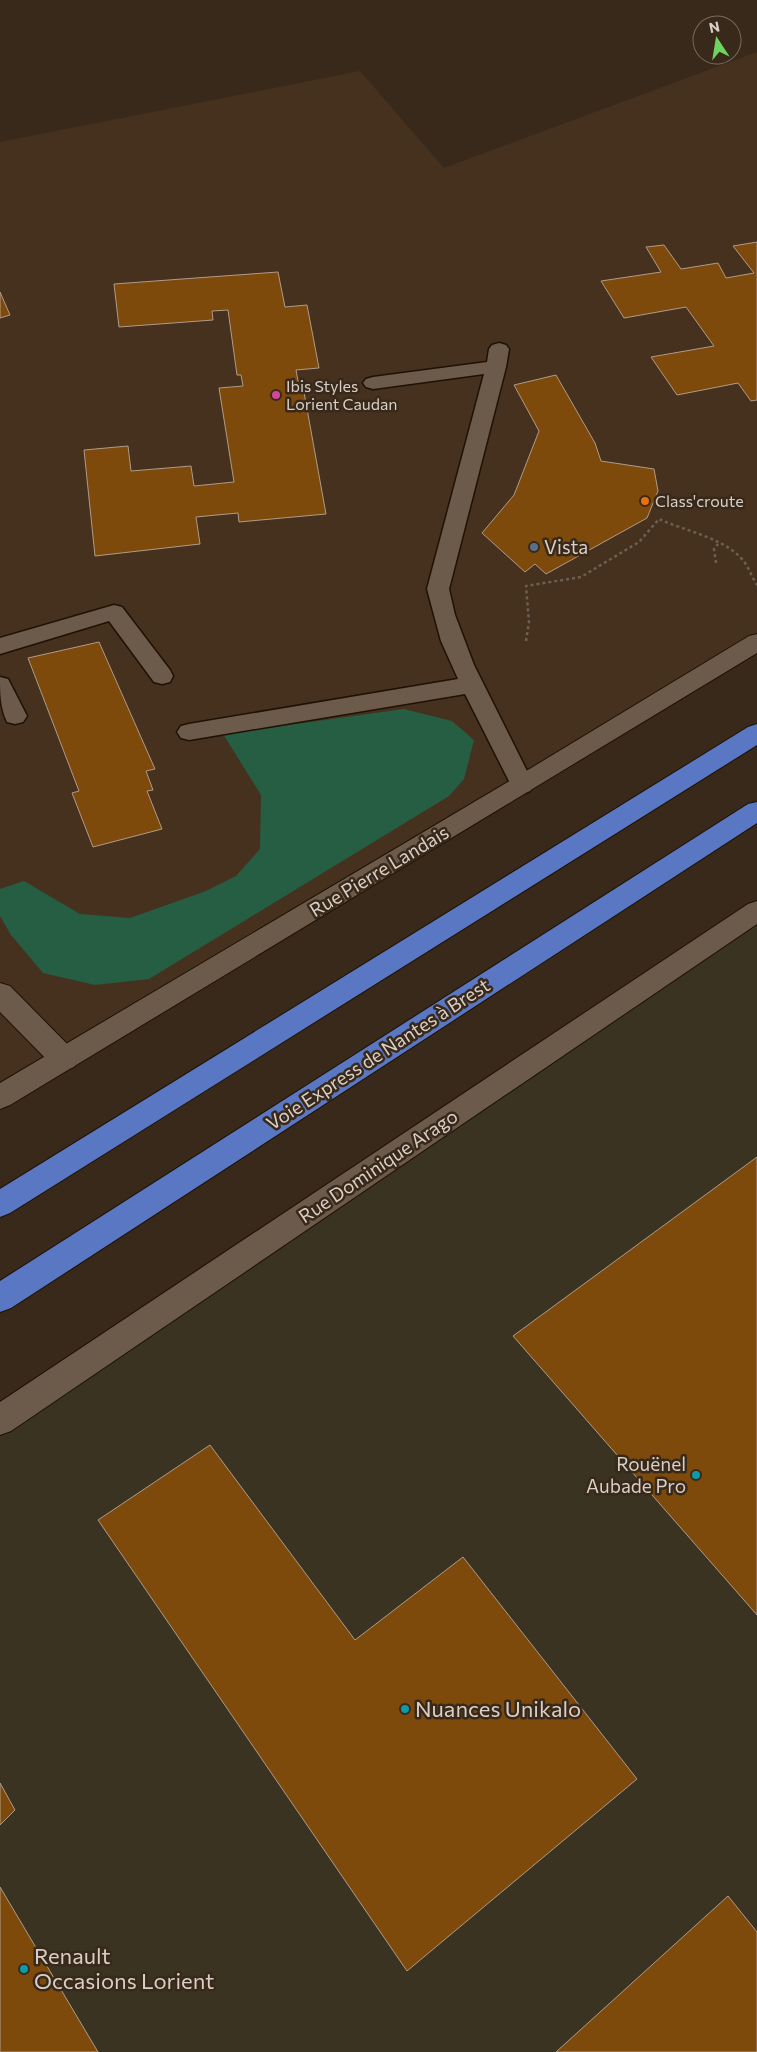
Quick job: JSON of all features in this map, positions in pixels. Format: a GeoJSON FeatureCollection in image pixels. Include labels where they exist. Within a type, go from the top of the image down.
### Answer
{"type":"FeatureCollection","features":[{"type":"Feature","properties":{"kind":"highway"},"geometry":{"type":"LineString","coordinates":[[0,1204],[757,733]]}},
{"type":"Feature","properties":{"kind":"highway","name":"Voie Express de Nantes à Brest"},"geometry":{"type":"LineString","coordinates":[[0,1298],[757,811]]}},
{"type":"Feature","properties":{"kind":"street","name":"Rue Pierre Landais"},"geometry":{"type":"LineString","coordinates":[[0,1097],[522,785],[757,642]]}},
{"type":"Feature","properties":{"kind":"street","name":"Rue Dominique Arago"},"geometry":{"type":"LineString","coordinates":[[0,1420],[757,911]]}},
{"type":"Feature","properties":{"kind":"street"},"geometry":{"type":"LineString","coordinates":[[0,994],[64,1059]]}},
{"type":"Feature","properties":{"kind":"lane"},"geometry":{"type":"LineString","coordinates":[[373,382],[498,358],[438,589],[442,615],[472,685],[522,785]]}},
{"type":"Feature","properties":{"kind":"lane"},"geometry":{"type":"LineString","coordinates":[[0,646],[114,612],[162,676]]}},
{"type":"Feature","properties":{"kind":"lane"},"geometry":{"type":"LineString","coordinates":[[0,685],[16,716]]}},
{"type":"Feature","properties":{"kind":"lane"},"geometry":{"type":"LineString","coordinates":[[189,732],[472,685]]}},
{"type":"Feature","properties":{"kind":"path"},"geometry":{"type":"LineString","coordinates":[[526,641],[528,622],[526,586],[581,576],[639,542],[659,519],[674,527],[718,544],[741,557],[757,586]]}},
{"type":"Feature","properties":{"kind":"path"},"geometry":{"type":"LineString","coordinates":[[716,563],[714,549],[718,544]]}},
{"type":"Feature","properties":{"kind":"shaded area"},"geometry":{"type":"Polygon","coordinates":[[[757,52],[757,642],[0,1097],[0,142],[360,71],[444,168],[722,65],[742,65],[742,58],[757,52]]]}},
{"type":"Feature","properties":{"kind":"shaded area"},"geometry":{"type":"Polygon","coordinates":[[[757,911],[757,2052],[0,2052],[0,1420],[757,911]]]}},
{"type":"Feature","properties":{"kind":"green space"},"geometry":{"type":"Polygon","coordinates":[[[404,709],[452,721],[474,740],[464,779],[449,796],[149,979],[95,985],[43,973],[11,935],[0,916],[0,889],[24,881],[80,914],[130,918],[206,891],[236,876],[260,849],[261,795],[223,734],[404,709]]]}},
{"type":"Feature","properties":{"kind":"building"},"geometry":{"type":"Polygon","coordinates":[[[757,242],[757,400],[751,401],[738,383],[677,395],[651,357],[714,346],[686,307],[624,318],[601,281],[661,272],[646,247],[664,245],[681,269],[718,263],[726,278],[754,273],[733,246],[757,242]]]}},
{"type":"Feature","properties":{"kind":"building"},"geometry":{"type":"Polygon","coordinates":[[[278,272],[285,307],[307,305],[319,368],[296,370],[298,381],[302,381],[326,514],[239,522],[238,513],[196,517],[200,544],[95,556],[84,450],[128,446],[131,471],[191,466],[194,486],[234,482],[219,388],[243,386],[241,375],[237,375],[228,310],[212,311],[213,320],[119,327],[114,284],[278,272]]]}},
{"type":"Feature","properties":{"kind":"building"},"geometry":{"type":"Polygon","coordinates":[[[0,292],[10,315],[0,318],[0,292]]]}},
{"type":"Feature","properties":{"kind":"building"},"geometry":{"type":"Polygon","coordinates":[[[556,375],[595,443],[601,461],[654,469],[658,491],[647,518],[546,574],[535,564],[525,572],[482,533],[514,495],[539,431],[514,385],[556,375]]]}},
{"type":"Feature","properties":{"kind":"building"},"geometry":{"type":"Polygon","coordinates":[[[99,642],[155,769],[146,771],[153,790],[147,791],[162,829],[93,847],[72,793],[79,791],[28,658],[99,642]]]}},
{"type":"Feature","properties":{"kind":"building","name":"Rouënel Aubade Pro"},"geometry":{"type":"Polygon","coordinates":[[[757,1157],[757,1615],[513,1336],[757,1157]]]}},
{"type":"Feature","properties":{"kind":"building","name":"Nuances Unikalo"},"geometry":{"type":"Polygon","coordinates":[[[210,1445],[355,1640],[463,1557],[637,1779],[407,1971],[98,1520],[210,1445]]]}},
{"type":"Feature","properties":{"kind":"building"},"geometry":{"type":"Polygon","coordinates":[[[0,1783],[15,1810],[0,1825],[0,1783]]]}},
{"type":"Feature","properties":{"kind":"building","name":"Renault Occasions Lorient"},"geometry":{"type":"Polygon","coordinates":[[[0,1887],[98,2052],[0,2052],[0,1887]]]}},
{"type":"Feature","properties":{"kind":"building"},"geometry":{"type":"Polygon","coordinates":[[[728,1896],[757,1932],[757,2052],[556,2052],[728,1896]]]}},
{"type":"Feature","properties":{"kind":"place","name":"Ibis Styles Lorient Caudan"},"geometry":{"type":"Point","coordinates":[276,395]}},
{"type":"Feature","properties":{"kind":"place","name":"Class'croute"},"geometry":{"type":"Point","coordinates":[645,501]}},
{"type":"Feature","properties":{"kind":"place","name":"Vista"},"geometry":{"type":"Point","coordinates":[534,547]}},
{"type":"Feature","properties":{"kind":"place","name":"Rouënel Aubade Pro"},"geometry":{"type":"Point","coordinates":[696,1475]}},
{"type":"Feature","properties":{"kind":"place","name":"Nuances Unikalo"},"geometry":{"type":"Point","coordinates":[405,1709]}},
{"type":"Feature","properties":{"kind":"place","name":"Renault Occasions Lorient"},"geometry":{"type":"Point","coordinates":[24,1969]}}]}
